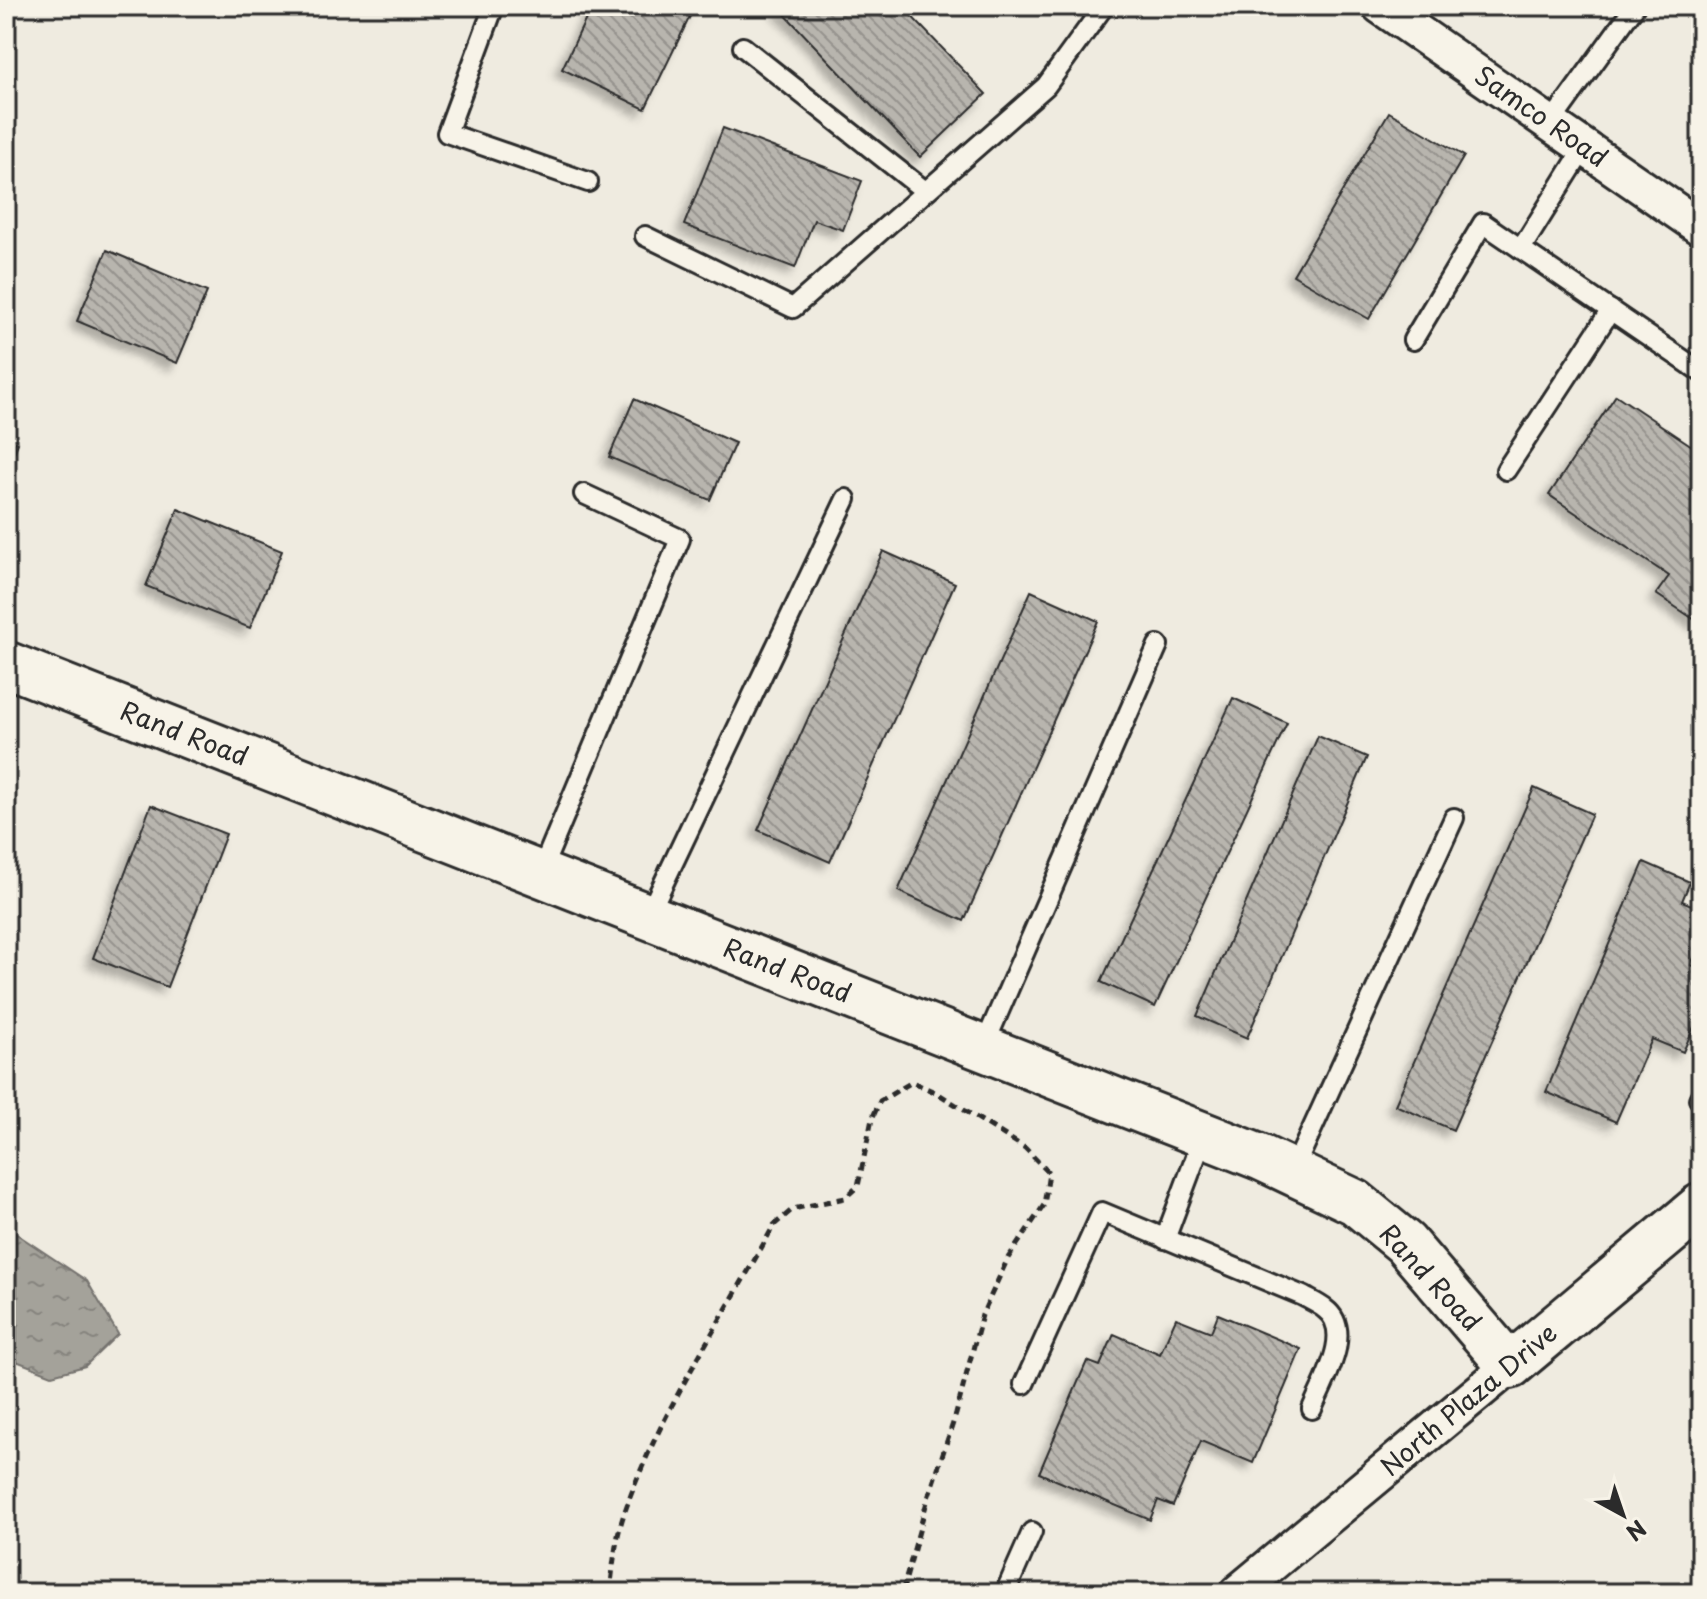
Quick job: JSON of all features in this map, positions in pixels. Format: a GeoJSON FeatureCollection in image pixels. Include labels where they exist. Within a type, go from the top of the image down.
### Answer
{"type":"FeatureCollection","features":[{"type":"Feature","properties":{"kind":"street","name":"Samco Road"},"geometry":{"type":"LineString","coordinates":[[1380,6],[1701,228]]}},
{"type":"Feature","properties":{"kind":"street","name":"Rand Road"},"geometry":{"type":"LineString","coordinates":[[6,664],[1204,1135],[1355,1202],[1405,1243],[1510,1366]]}},
{"type":"Feature","properties":{"kind":"street","name":"North Plaza Drive"},"geometry":{"type":"LineString","coordinates":[[1237,1593],[1698,1214]]}},
{"type":"Feature","properties":{"kind":"lane"},"geometry":{"type":"LineString","coordinates":[[494,6],[447,133],[588,182]]}},
{"type":"Feature","properties":{"kind":"lane"},"geometry":{"type":"LineString","coordinates":[[645,236],[793,308],[1046,86],[1104,6]]}},
{"type":"Feature","properties":{"kind":"lane"},"geometry":{"type":"LineString","coordinates":[[1550,124],[1635,6]]}},
{"type":"Feature","properties":{"kind":"lane"},"geometry":{"type":"LineString","coordinates":[[743,47],[925,191]]}},
{"type":"Feature","properties":{"kind":"lane"},"geometry":{"type":"LineString","coordinates":[[1521,249],[1584,148]]}},
{"type":"Feature","properties":{"kind":"lane"},"geometry":{"type":"LineString","coordinates":[[1413,340],[1483,223],[1701,372]]}},
{"type":"Feature","properties":{"kind":"lane"},"geometry":{"type":"LineString","coordinates":[[1506,470],[1611,310]]}},
{"type":"Feature","properties":{"kind":"lane"},"geometry":{"type":"LineString","coordinates":[[540,874],[680,539],[584,494]]}},
{"type":"Feature","properties":{"kind":"lane"},"geometry":{"type":"LineString","coordinates":[[648,916],[846,499]]}},
{"type":"Feature","properties":{"kind":"lane"},"geometry":{"type":"LineString","coordinates":[[983,1048],[1158,645]]}},
{"type":"Feature","properties":{"kind":"lane"},"geometry":{"type":"LineString","coordinates":[[1292,1173],[1454,818]]}},
{"type":"Feature","properties":{"kind":"lane"},"geometry":{"type":"LineString","coordinates":[[1165,1239],[1204,1135]]}},
{"type":"Feature","properties":{"kind":"lane"},"geometry":{"type":"LineString","coordinates":[[1024,1384],[1102,1212],[1303,1296],[1328,1310],[1339,1329],[1339,1342],[1312,1409]]}},
{"type":"Feature","properties":{"kind":"lane"},"geometry":{"type":"LineString","coordinates":[[1005,1593],[1032,1532]]}},
{"type":"Feature","properties":{"kind":"path"},"geometry":{"type":"LineString","coordinates":[[610,1593],[623,1515],[658,1433],[774,1225],[793,1209],[845,1198],[858,1186],[872,1119],[880,1101],[912,1082],[937,1093],[1025,1148],[1049,1173],[1044,1205],[1008,1258],[982,1315],[902,1593]]}},
{"type":"Feature","properties":{"kind":"water"},"geometry":{"type":"Polygon","coordinates":[[[6,1227],[87,1281],[118,1334],[85,1366],[52,1375],[6,1357],[6,1227]]]}},
{"type":"Feature","properties":{"kind":"building"},"geometry":{"type":"Polygon","coordinates":[[[592,6],[695,6],[645,109],[562,69],[592,6]]]}},
{"type":"Feature","properties":{"kind":"building"},"geometry":{"type":"Polygon","coordinates":[[[777,6],[902,6],[986,94],[920,157],[777,6]]]}},
{"type":"Feature","properties":{"kind":"building"},"geometry":{"type":"Polygon","coordinates":[[[1389,112],[1464,156],[1369,319],[1293,275],[1389,112]]]}},
{"type":"Feature","properties":{"kind":"building"},"geometry":{"type":"Polygon","coordinates":[[[723,128],[862,181],[843,230],[814,220],[795,268],[684,225],[723,128]]]}},
{"type":"Feature","properties":{"kind":"building"},"geometry":{"type":"Polygon","coordinates":[[[107,250],[207,292],[177,363],[77,321],[107,250]]]}},
{"type":"Feature","properties":{"kind":"building"},"geometry":{"type":"Polygon","coordinates":[[[1616,395],[1701,452],[1701,624],[1656,594],[1669,576],[1549,495],[1616,395]]]}},
{"type":"Feature","properties":{"kind":"building"},"geometry":{"type":"Polygon","coordinates":[[[634,399],[735,443],[710,500],[609,457],[634,399]]]}},
{"type":"Feature","properties":{"kind":"building"},"geometry":{"type":"Polygon","coordinates":[[[6,438],[18,443],[6,474],[6,438]]]}},
{"type":"Feature","properties":{"kind":"building"},"geometry":{"type":"Polygon","coordinates":[[[178,509],[282,551],[250,628],[146,586],[178,509]]]}},
{"type":"Feature","properties":{"kind":"building"},"geometry":{"type":"Polygon","coordinates":[[[883,551],[955,583],[830,862],[758,830],[883,551]]]}},
{"type":"Feature","properties":{"kind":"building"},"geometry":{"type":"Polygon","coordinates":[[[1031,591],[1098,621],[964,921],[898,891],[1031,591]]]}},
{"type":"Feature","properties":{"kind":"building"},"geometry":{"type":"Polygon","coordinates":[[[1233,698],[1287,723],[1155,1007],[1101,982],[1233,698]]]}},
{"type":"Feature","properties":{"kind":"building"},"geometry":{"type":"Polygon","coordinates":[[[1318,736],[1367,757],[1247,1038],[1197,1016],[1318,736]]]}},
{"type":"Feature","properties":{"kind":"building"},"geometry":{"type":"Polygon","coordinates":[[[1534,788],[1592,814],[1453,1130],[1395,1105],[1534,788]]]}},
{"type":"Feature","properties":{"kind":"building"},"geometry":{"type":"Polygon","coordinates":[[[151,805],[226,834],[167,987],[93,958],[151,805]]]}},
{"type":"Feature","properties":{"kind":"building"},"geometry":{"type":"Polygon","coordinates":[[[1644,862],[1690,882],[1682,901],[1701,909],[1701,941],[1691,965],[1701,969],[1701,1011],[1683,1052],[1652,1039],[1616,1122],[1546,1092],[1644,862]]]}},
{"type":"Feature","properties":{"kind":"building"},"geometry":{"type":"Polygon","coordinates":[[[1218,1314],[1301,1349],[1253,1463],[1201,1441],[1173,1506],[1158,1500],[1150,1520],[1039,1473],[1087,1361],[1100,1366],[1114,1334],[1160,1354],[1176,1318],[1211,1332],[1218,1314]]]}}]}
